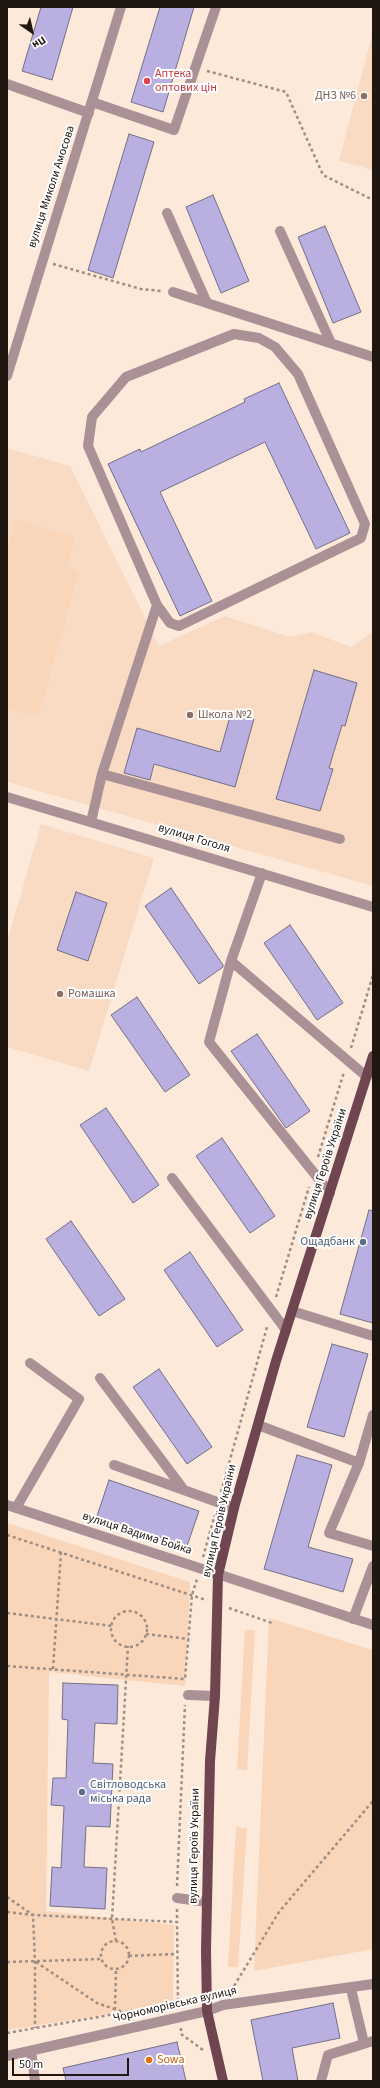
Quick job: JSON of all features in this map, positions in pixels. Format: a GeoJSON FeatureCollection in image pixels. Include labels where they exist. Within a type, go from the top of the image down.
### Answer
{"type":"FeatureCollection","features":[{"type":"Feature","properties":{"kind":"main road","name":"вулиця Героїв України"},"geometry":{"type":"LineString","coordinates":[[223,2081],[207,2011],[207,1902],[210,1761],[215,1696],[218,1575],[234,1508],[286,1330],[373,1056]]}},
{"type":"Feature","properties":{"kind":"street","name":"вулиця Миколи Амосова"},"geometry":{"type":"LineString","coordinates":[[7,376],[121,7]]}},
{"type":"Feature","properties":{"kind":"street"},"geometry":{"type":"LineString","coordinates":[[92,102],[174,130],[197,69],[216,7]]}},
{"type":"Feature","properties":{"kind":"street"},"geometry":{"type":"LineString","coordinates":[[7,84],[89,112]]}},
{"type":"Feature","properties":{"kind":"street"},"geometry":{"type":"LineString","coordinates":[[167,213],[207,303]]}},
{"type":"Feature","properties":{"kind":"street"},"geometry":{"type":"LineString","coordinates":[[280,231],[331,343]]}},
{"type":"Feature","properties":{"kind":"street"},"geometry":{"type":"LineString","coordinates":[[173,292],[373,357]]}},
{"type":"Feature","properties":{"kind":"street"},"geometry":{"type":"LineString","coordinates":[[91,822],[102,774],[157,605],[88,446],[92,417],[126,377],[234,334],[259,338],[275,347],[298,374],[366,524],[361,538],[179,626],[170,623],[157,605]]}},
{"type":"Feature","properties":{"kind":"street"},"geometry":{"type":"LineString","coordinates":[[102,774],[340,839]]}},
{"type":"Feature","properties":{"kind":"street","name":"вулиця Гоголя"},"geometry":{"type":"LineString","coordinates":[[7,797],[373,907]]}},
{"type":"Feature","properties":{"kind":"street"},"geometry":{"type":"LineString","coordinates":[[262,873],[231,961],[209,1042],[330,1193]]}},
{"type":"Feature","properties":{"kind":"street"},"geometry":{"type":"LineString","coordinates":[[231,961],[367,1077]]}},
{"type":"Feature","properties":{"kind":"street"},"geometry":{"type":"LineString","coordinates":[[172,1178],[286,1330]]}},
{"type":"Feature","properties":{"kind":"street"},"geometry":{"type":"LineString","coordinates":[[292,1311],[373,1336]]}},
{"type":"Feature","properties":{"kind":"street"},"geometry":{"type":"LineString","coordinates":[[12,1507],[79,1399],[30,1363]]}},
{"type":"Feature","properties":{"kind":"street"},"geometry":{"type":"LineString","coordinates":[[100,1378],[184,1490]]}},
{"type":"Feature","properties":{"kind":"street"},"geometry":{"type":"LineString","coordinates":[[373,1415],[359,1463],[328,1533],[373,1546]]}},
{"type":"Feature","properties":{"kind":"street"},"geometry":{"type":"LineString","coordinates":[[258,1425],[359,1463]]}},
{"type":"Feature","properties":{"kind":"street"},"geometry":{"type":"LineString","coordinates":[[114,1465],[234,1508]]}},
{"type":"Feature","properties":{"kind":"street","name":"вулиця Вадима Бойка"},"geometry":{"type":"LineString","coordinates":[[12,1507],[373,1625]]}},
{"type":"Feature","properties":{"kind":"street"},"geometry":{"type":"LineString","coordinates":[[353,1619],[373,1566]]}},
{"type":"Feature","properties":{"kind":"street"},"geometry":{"type":"LineString","coordinates":[[186,1699],[215,1696]]}},
{"type":"Feature","properties":{"kind":"street"},"geometry":{"type":"LineString","coordinates":[[177,1898],[207,1902]]}},
{"type":"Feature","properties":{"kind":"street","name":"Чорноморівська вулиця"},"geometry":{"type":"LineString","coordinates":[[7,2056],[207,2011],[223,2006],[373,1984]]}},
{"type":"Feature","properties":{"kind":"street"},"geometry":{"type":"LineString","coordinates":[[321,2081],[328,2055],[368,2042],[351,1988]]}},
{"type":"Feature","properties":{"kind":"street"},"geometry":{"type":"LineString","coordinates":[[31,2051],[35,2081]]}},
{"type":"Feature","properties":{"kind":"path"},"geometry":{"type":"LineString","coordinates":[[197,69],[286,92],[323,175],[373,200]]}},
{"type":"Feature","properties":{"kind":"path"},"geometry":{"type":"LineString","coordinates":[[42,260],[141,289],[173,292]]}},
{"type":"Feature","properties":{"kind":"path"},"geometry":{"type":"LineString","coordinates":[[185,1684],[192,1595],[272,1311],[373,975]]}},
{"type":"Feature","properties":{"kind":"path"},"geometry":{"type":"LineString","coordinates":[[7,1535],[192,1595],[272,1623]]}},
{"type":"Feature","properties":{"kind":"path"},"geometry":{"type":"LineString","coordinates":[[53,1669],[61,1552]]}},
{"type":"Feature","properties":{"kind":"path"},"geometry":{"type":"LineString","coordinates":[[126,1611],[136,1612],[143,1617],[147,1625],[146,1634],[141,1642],[134,1646],[128,1646],[116,1641],[112,1632],[112,1626],[118,1615],[126,1611]]}},
{"type":"Feature","properties":{"kind":"path"},"geometry":{"type":"LineString","coordinates":[[7,1613],[112,1626]]}},
{"type":"Feature","properties":{"kind":"path"},"geometry":{"type":"LineString","coordinates":[[146,1634],[189,1639]]}},
{"type":"Feature","properties":{"kind":"path"},"geometry":{"type":"LineString","coordinates":[[116,1941],[112,1919],[128,1646]]}},
{"type":"Feature","properties":{"kind":"path"},"geometry":{"type":"LineString","coordinates":[[7,1666],[186,1679]]}},
{"type":"Feature","properties":{"kind":"path"},"geometry":{"type":"LineString","coordinates":[[186,1699],[177,1898],[176,1954],[178,2003],[181,2034],[204,2050]]}},
{"type":"Feature","properties":{"kind":"path"},"geometry":{"type":"LineString","coordinates":[[223,2006],[279,1912],[373,1802]]}},
{"type":"Feature","properties":{"kind":"path"},"geometry":{"type":"LineString","coordinates":[[7,1897],[33,1915]]}},
{"type":"Feature","properties":{"kind":"path"},"geometry":{"type":"LineString","coordinates":[[7,1912],[33,1915],[177,1922]]}},
{"type":"Feature","properties":{"kind":"path"},"geometry":{"type":"LineString","coordinates":[[33,1915],[36,1962],[35,2028]]}},
{"type":"Feature","properties":{"kind":"path"},"geometry":{"type":"LineString","coordinates":[[116,1941],[123,1944],[127,1949],[129,1956],[126,1963],[121,1968],[116,1968],[106,1966],[102,1959],[101,1952],[104,1946],[110,1942],[116,1941]]}},
{"type":"Feature","properties":{"kind":"path"},"geometry":{"type":"LineString","coordinates":[[129,1956],[176,1954]]}},
{"type":"Feature","properties":{"kind":"path"},"geometry":{"type":"LineString","coordinates":[[7,1962],[102,1959]]}},
{"type":"Feature","properties":{"kind":"path"},"geometry":{"type":"LineString","coordinates":[[36,1962],[97,2003],[124,2012]]}},
{"type":"Feature","properties":{"kind":"path"},"geometry":{"type":"LineString","coordinates":[[116,1968],[116,2014]]}},
{"type":"Feature","properties":{"kind":"path"},"geometry":{"type":"LineString","coordinates":[[7,2033],[178,2003]]}},
{"type":"Feature","properties":{"kind":"shaded area","name":"ДНЗ №6"},"geometry":{"type":"Polygon","coordinates":[[[373,31],[373,170],[339,161],[373,31]]]}},
{"type":"Feature","properties":{"kind":"shaded area","name":"Школа №2"},"geometry":{"type":"Polygon","coordinates":[[[7,448],[70,466],[159,646],[225,616],[290,637],[311,632],[351,647],[373,632],[373,886],[7,782],[7,448]]]}},
{"type":"Feature","properties":{"kind":"shaded area"},"geometry":{"type":"Polygon","coordinates":[[[16,520],[75,537],[67,569],[79,572],[38,717],[7,708],[7,553],[16,520]]]}},
{"type":"Feature","properties":{"kind":"shaded area","name":"Ромашка"},"geometry":{"type":"Polygon","coordinates":[[[41,824],[154,858],[89,1071],[7,1047],[7,942],[41,824]]]}},
{"type":"Feature","properties":{"kind":"shaded area"},"geometry":{"type":"Polygon","coordinates":[[[7,1523],[190,1582],[185,1686],[49,1672],[46,1911],[174,1925],[173,2004],[7,2030],[7,1523]]]}},
{"type":"Feature","properties":{"kind":"shaded area"},"geometry":{"type":"Polygon","coordinates":[[[269,1618],[373,1650],[373,1949],[254,1971],[269,1618]]]}},
{"type":"Feature","properties":{"kind":"shaded area"},"geometry":{"type":"Polygon","coordinates":[[[245,1630],[255,1630],[247,1770],[237,1769],[245,1630]]]}},
{"type":"Feature","properties":{"kind":"shaded area"},"geometry":{"type":"Polygon","coordinates":[[[236,1827],[247,1828],[238,1967],[228,1967],[236,1827]]]}},
{"type":"Feature","properties":{"kind":"building"},"geometry":{"type":"Polygon","coordinates":[[[41,7],[73,7],[52,80],[22,71],[41,7]]]}},
{"type":"Feature","properties":{"kind":"building"},"geometry":{"type":"Polygon","coordinates":[[[160,7],[194,7],[163,112],[131,102],[160,7]]]}},
{"type":"Feature","properties":{"kind":"building"},"geometry":{"type":"Polygon","coordinates":[[[129,134],[154,142],[113,278],[88,270],[129,134]]]}},
{"type":"Feature","properties":{"kind":"building"},"geometry":{"type":"Polygon","coordinates":[[[213,195],[249,281],[221,293],[186,207],[213,195]]]}},
{"type":"Feature","properties":{"kind":"building"},"geometry":{"type":"Polygon","coordinates":[[[325,226],[361,312],[333,323],[298,237],[325,226]]]}},
{"type":"Feature","properties":{"kind":"building"},"geometry":{"type":"Polygon","coordinates":[[[279,383],[350,533],[316,549],[265,442],[160,492],[212,601],[180,616],[108,464],[140,449],[141,452],[245,402],[244,399],[279,383]]]}},
{"type":"Feature","properties":{"kind":"building"},"geometry":{"type":"Polygon","coordinates":[[[314,670],[357,683],[345,726],[342,725],[329,768],[333,769],[320,811],[276,799],[314,670]]]}},
{"type":"Feature","properties":{"kind":"building"},"geometry":{"type":"Polygon","coordinates":[[[231,713],[254,719],[235,787],[154,764],[150,780],[124,773],[137,728],[220,752],[231,713]]]}},
{"type":"Feature","properties":{"kind":"building"},"geometry":{"type":"Polygon","coordinates":[[[171,888],[223,965],[223,967],[199,984],[145,906],[171,888]]]}},
{"type":"Feature","properties":{"kind":"building"},"geometry":{"type":"Polygon","coordinates":[[[76,892],[107,903],[88,961],[57,950],[76,892]]]}},
{"type":"Feature","properties":{"kind":"building"},"geometry":{"type":"Polygon","coordinates":[[[290,925],[343,1003],[317,1020],[264,943],[290,925]]]}},
{"type":"Feature","properties":{"kind":"building"},"geometry":{"type":"Polygon","coordinates":[[[137,997],[190,1075],[165,1092],[111,1015],[137,997]]]}},
{"type":"Feature","properties":{"kind":"building"},"geometry":{"type":"Polygon","coordinates":[[[257,1034],[310,1111],[286,1128],[231,1051],[257,1034]]]}},
{"type":"Feature","properties":{"kind":"building"},"geometry":{"type":"Polygon","coordinates":[[[106,1108],[159,1185],[133,1203],[80,1125],[106,1108]]]}},
{"type":"Feature","properties":{"kind":"building"},"geometry":{"type":"Polygon","coordinates":[[[222,1138],[275,1216],[250,1233],[196,1156],[222,1138]]]}},
{"type":"Feature","properties":{"kind":"building"},"geometry":{"type":"Polygon","coordinates":[[[369,1210],[373,1211],[373,1323],[340,1314],[369,1210]]]}},
{"type":"Feature","properties":{"kind":"building"},"geometry":{"type":"Polygon","coordinates":[[[71,1221],[125,1299],[99,1316],[46,1239],[71,1221]]]}},
{"type":"Feature","properties":{"kind":"building"},"geometry":{"type":"Polygon","coordinates":[[[190,1252],[243,1330],[217,1347],[164,1270],[190,1252]]]}},
{"type":"Feature","properties":{"kind":"building"},"geometry":{"type":"Polygon","coordinates":[[[332,1344],[368,1354],[344,1437],[307,1427],[332,1344]]]}},
{"type":"Feature","properties":{"kind":"building"},"geometry":{"type":"Polygon","coordinates":[[[159,1369],[212,1447],[187,1464],[133,1387],[159,1369]]]}},
{"type":"Feature","properties":{"kind":"building"},"geometry":{"type":"Polygon","coordinates":[[[297,1455],[332,1465],[308,1547],[353,1559],[343,1592],[264,1569],[297,1455]]]}},
{"type":"Feature","properties":{"kind":"building"},"geometry":{"type":"Polygon","coordinates":[[[109,1480],[199,1511],[187,1546],[97,1516],[109,1480]]]}},
{"type":"Feature","properties":{"kind":"building","name":"Світловодська міська рада"},"geometry":{"type":"Polygon","coordinates":[[[63,1683],[118,1685],[117,1724],[95,1723],[93,1763],[113,1764],[110,1827],[86,1826],[84,1867],[107,1868],[105,1909],[50,1906],[52,1867],[61,1868],[64,1806],[51,1805],[53,1778],[66,1778],[68,1720],[62,1719],[63,1683]]]}},
{"type":"Feature","properties":{"kind":"building"},"geometry":{"type":"Polygon","coordinates":[[[333,2003],[340,2038],[292,2048],[298,2081],[263,2081],[251,2020],[333,2003]]]}},
{"type":"Feature","properties":{"kind":"building"},"geometry":{"type":"Polygon","coordinates":[[[177,2042],[186,2081],[66,2081],[63,2068],[177,2042]]]}},
{"type":"Feature","properties":{"kind":"place","name":"Аптека оптових цін"},"geometry":{"type":"Point","coordinates":[147,81]}},
{"type":"Feature","properties":{"kind":"place","name":"ДНЗ №6"},"geometry":{"type":"Point","coordinates":[364,96]}},
{"type":"Feature","properties":{"kind":"place","name":"Школа №2"},"geometry":{"type":"Point","coordinates":[190,715]}},
{"type":"Feature","properties":{"kind":"place","name":"Ромашка"},"geometry":{"type":"Point","coordinates":[60,994]}},
{"type":"Feature","properties":{"kind":"place","name":"Ощадбанк"},"geometry":{"type":"Point","coordinates":[363,1242]}},
{"type":"Feature","properties":{"kind":"place","name":"Світловодська міська рада"},"geometry":{"type":"Point","coordinates":[82,1792]}},
{"type":"Feature","properties":{"kind":"place","name":"Sowa"},"geometry":{"type":"Point","coordinates":[149,2060]}}]}
